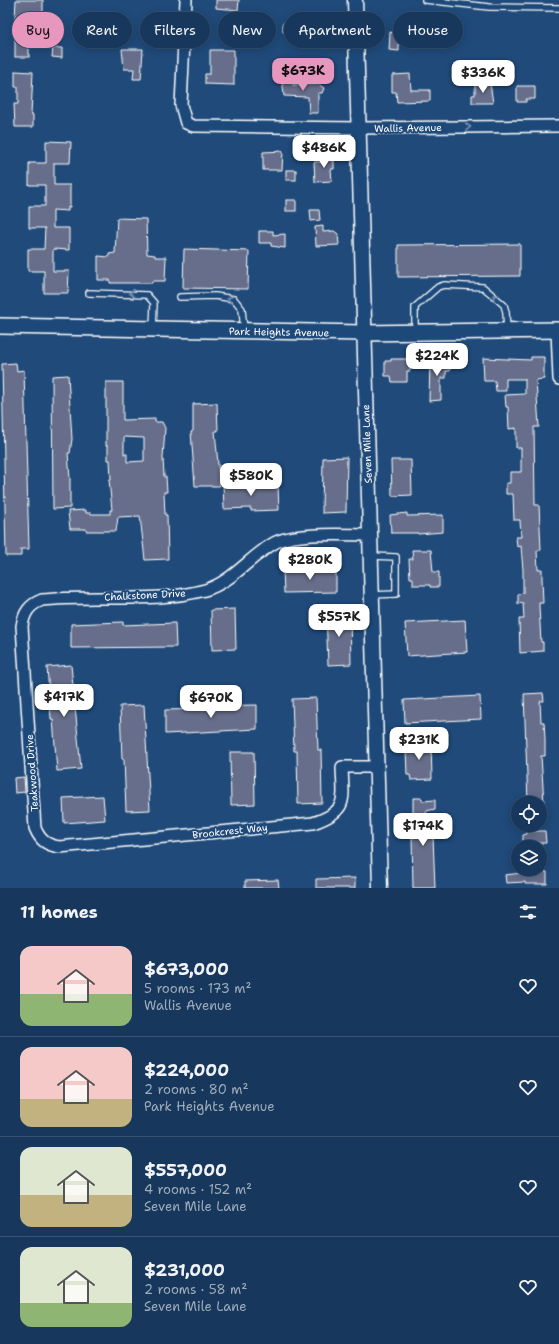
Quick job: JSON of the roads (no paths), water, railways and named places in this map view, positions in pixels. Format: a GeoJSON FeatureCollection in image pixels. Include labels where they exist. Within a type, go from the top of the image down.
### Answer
{"type":"FeatureCollection","features":[{"type":"Feature","properties":{"kind":"main road","name":"Park Heights Avenue"},"geometry":{"type":"LineString","coordinates":[[0,326],[364,333],[558,330]]}},
{"type":"Feature","properties":{"kind":"street","name":"Wallis Avenue"},"geometry":{"type":"LineString","coordinates":[[186,0],[181,105],[186,123],[203,127],[359,128],[559,126]]}},
{"type":"Feature","properties":{"kind":"street","name":"Seven Mile Lane"},"geometry":{"type":"LineString","coordinates":[[355,0],[380,888]]}},
{"type":"Feature","properties":{"kind":"street"},"geometry":{"type":"LineString","coordinates":[[558,330],[559,379]]}},
{"type":"Feature","properties":{"kind":"street","name":"Chalkstone Drive"},"geometry":{"type":"LineString","coordinates":[[28,609],[34,603],[50,599],[169,596],[196,592],[217,585],[264,549],[282,539],[307,536],[369,535]]}},
{"type":"Feature","properties":{"kind":"street","name":"Teakwood Drive"},"geometry":{"type":"LineString","coordinates":[[28,609],[22,626],[35,828],[42,841]]}},
{"type":"Feature","properties":{"kind":"street","name":"Brookcrest Way"},"geometry":{"type":"LineString","coordinates":[[42,841],[51,846],[59,847],[313,823],[331,816],[341,804],[342,767],[376,767]]}},
{"type":"Feature","properties":{"kind":"lane"},"geometry":{"type":"LineString","coordinates":[[425,0],[489,7],[559,8]]}},
{"type":"Feature","properties":{"kind":"lane"},"geometry":{"type":"LineString","coordinates":[[415,332],[415,307],[432,290],[444,285],[478,286],[488,291],[504,305],[506,312],[506,331]]}},
{"type":"Feature","properties":{"kind":"lane"},"geometry":{"type":"LineString","coordinates":[[89,293],[147,295],[154,302],[153,329]]}},
{"type":"Feature","properties":{"kind":"lane"},"geometry":{"type":"LineString","coordinates":[[180,297],[215,296],[234,299],[242,309],[244,331]]}},
{"type":"Feature","properties":{"kind":"lane"},"geometry":{"type":"LineString","coordinates":[[370,556],[396,557],[396,594],[371,595]]}}]}
